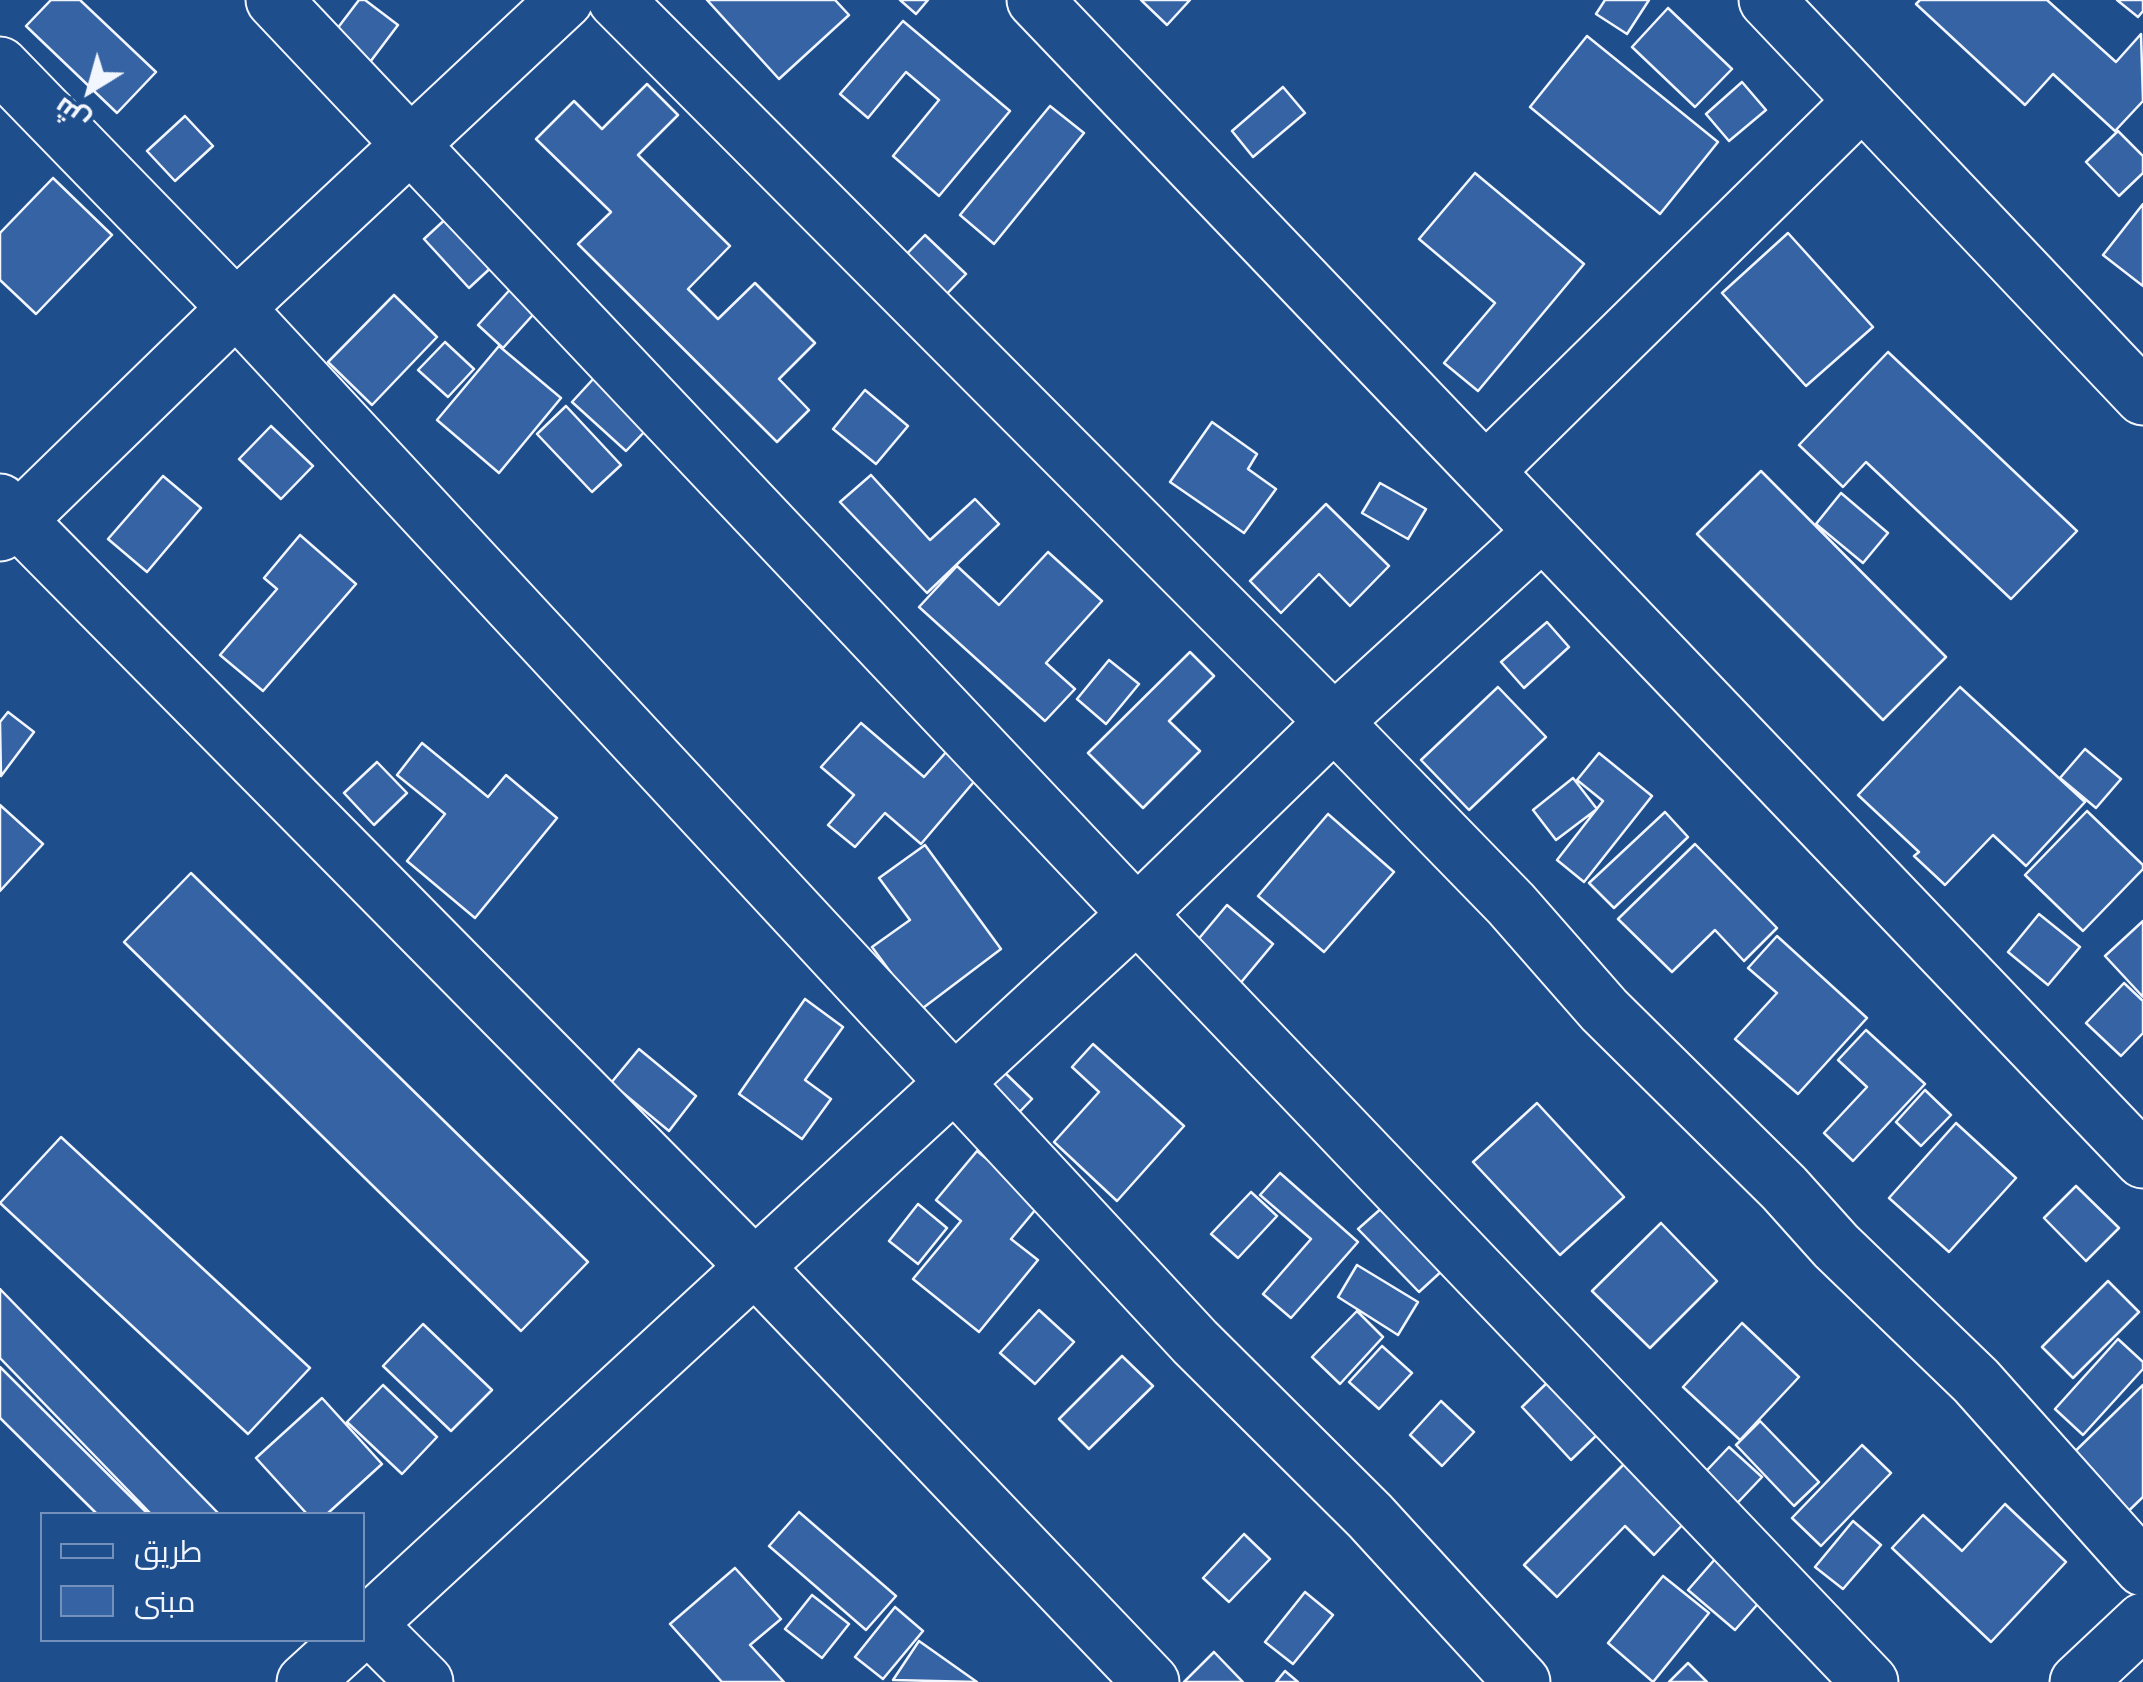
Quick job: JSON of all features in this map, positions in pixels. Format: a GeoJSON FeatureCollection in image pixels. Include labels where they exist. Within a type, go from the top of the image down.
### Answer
{"type":"FeatureCollection","features":[{"type":"Feature","properties":{"kind":"street"},"geometry":{"type":"LineString","coordinates":[[274,0],[1870,1682]]}},
{"type":"Feature","properties":{"kind":"street"},"geometry":{"type":"LineString","coordinates":[[565,0],[6,519],[754,1266],[1152,1682]]}},
{"type":"Feature","properties":{"kind":"street"},"geometry":{"type":"LineString","coordinates":[[616,0],[1334,722],[1511,904],[1604,1010],[1784,1188],[1836,1246],[1976,1380],[2143,1568]]}},
{"type":"Feature","properties":{"kind":"street"},"geometry":{"type":"LineString","coordinates":[[1034,0],[2143,1160]]}},
{"type":"Feature","properties":{"kind":"street"},"geometry":{"type":"LineString","coordinates":[[1766,0],[1862,101],[2132,364]]}},
{"type":"Feature","properties":{"kind":"street"},"geometry":{"type":"LineString","coordinates":[[0,65],[236,308],[1195,1342],[1370,1516],[1522,1682]]}},
{"type":"Feature","properties":{"kind":"street"},"geometry":{"type":"LineString","coordinates":[[1486,472],[1862,101]]}},
{"type":"Feature","properties":{"kind":"street"},"geometry":{"type":"LineString","coordinates":[[365,1626],[1138,914],[1334,722],[1542,532]]}},
{"type":"Feature","properties":{"kind":"street"},"geometry":{"type":"LineString","coordinates":[[2078,1682],[2143,1621]]}},
{"type":"Feature","properties":{"kind":"street"},"geometry":{"type":"LineString","coordinates":[[365,1635],[425,1682]]}},
{"type":"Feature","properties":{"kind":"street"},"geometry":{"type":"LineString","coordinates":[[305,1682],[348,1642]]}},
{"type":"Feature","properties":{"kind":"building"},"geometry":{"type":"Polygon","coordinates":[[[51,0],[80,0],[156,72],[117,113],[26,26],[51,0]]]}},
{"type":"Feature","properties":{"kind":"building"},"geometry":{"type":"Polygon","coordinates":[[[359,0],[365,0],[398,25],[361,74],[324,46],[359,0]]]}},
{"type":"Feature","properties":{"kind":"building"},"geometry":{"type":"Polygon","coordinates":[[[707,0],[835,0],[849,15],[779,79],[707,0]]]}},
{"type":"Feature","properties":{"kind":"building"},"geometry":{"type":"Polygon","coordinates":[[[900,0],[928,0],[916,14],[900,0]]]}},
{"type":"Feature","properties":{"kind":"building"},"geometry":{"type":"Polygon","coordinates":[[[1141,0],[1190,0],[1167,25],[1141,0]]]}},
{"type":"Feature","properties":{"kind":"building"},"geometry":{"type":"Polygon","coordinates":[[[1605,0],[1649,0],[1627,34],[1596,14],[1605,0]]]}},
{"type":"Feature","properties":{"kind":"building"},"geometry":{"type":"Polygon","coordinates":[[[1920,0],[2047,0],[2116,62],[2141,34],[2143,101],[2115,131],[2053,74],[2025,105],[1916,4],[1920,0]]]}},
{"type":"Feature","properties":{"kind":"building"},"geometry":{"type":"Polygon","coordinates":[[[2117,0],[2143,0],[2143,11],[2138,17],[2117,0]]]}},
{"type":"Feature","properties":{"kind":"building"},"geometry":{"type":"Polygon","coordinates":[[[1668,8],[1732,69],[1695,107],[1632,47],[1668,8]]]}},
{"type":"Feature","properties":{"kind":"building"},"geometry":{"type":"Polygon","coordinates":[[[903,21],[1010,111],[939,196],[893,156],[939,100],[906,72],[868,118],[840,94],[903,21]]]}},
{"type":"Feature","properties":{"kind":"building"},"geometry":{"type":"Polygon","coordinates":[[[1587,36],[1718,142],[1660,214],[1530,107],[1587,36]]]}},
{"type":"Feature","properties":{"kind":"building"},"geometry":{"type":"Polygon","coordinates":[[[1742,82],[1766,110],[1729,141],[1706,114],[1742,82]]]}},
{"type":"Feature","properties":{"kind":"building"},"geometry":{"type":"Polygon","coordinates":[[[647,84],[678,115],[638,155],[730,246],[688,289],[718,319],[755,283],[815,343],[779,379],[809,410],[777,442],[578,244],[611,212],[536,139],[574,101],[602,129],[647,84]]]}},
{"type":"Feature","properties":{"kind":"building"},"geometry":{"type":"Polygon","coordinates":[[[1283,87],[1305,113],[1253,157],[1232,131],[1283,87]]]}},
{"type":"Feature","properties":{"kind":"building"},"geometry":{"type":"Polygon","coordinates":[[[1050,106],[1084,133],[994,244],[960,215],[1050,106]]]}},
{"type":"Feature","properties":{"kind":"building"},"geometry":{"type":"Polygon","coordinates":[[[185,116],[213,146],[175,181],[147,151],[185,116]]]}},
{"type":"Feature","properties":{"kind":"building"},"geometry":{"type":"Polygon","coordinates":[[[2118,131],[2143,156],[2143,173],[2119,196],[2086,162],[2118,131]]]}},
{"type":"Feature","properties":{"kind":"building"},"geometry":{"type":"Polygon","coordinates":[[[1475,173],[1584,264],[1478,391],[1444,363],[1495,303],[1419,239],[1475,173]]]}},
{"type":"Feature","properties":{"kind":"building"},"geometry":{"type":"Polygon","coordinates":[[[53,178],[112,235],[36,314],[0,280],[0,233],[53,178]]]}},
{"type":"Feature","properties":{"kind":"building"},"geometry":{"type":"Polygon","coordinates":[[[2143,204],[2143,286],[2103,255],[2143,204]]]}},
{"type":"Feature","properties":{"kind":"building"},"geometry":{"type":"Polygon","coordinates":[[[451,214],[496,263],[469,288],[424,239],[451,214]]]}},
{"type":"Feature","properties":{"kind":"building"},"geometry":{"type":"Polygon","coordinates":[[[1788,233],[1873,327],[1806,386],[1722,293],[1788,233]]]}},
{"type":"Feature","properties":{"kind":"building"},"geometry":{"type":"Polygon","coordinates":[[[925,235],[966,274],[940,301],[899,262],[925,235]]]}},
{"type":"Feature","properties":{"kind":"building"},"geometry":{"type":"Polygon","coordinates":[[[515,284],[540,307],[503,348],[478,325],[515,284]]]}},
{"type":"Feature","properties":{"kind":"building"},"geometry":{"type":"Polygon","coordinates":[[[394,295],[437,337],[372,405],[328,362],[394,295]]]}},
{"type":"Feature","properties":{"kind":"building"},"geometry":{"type":"Polygon","coordinates":[[[445,342],[474,369],[448,397],[418,370],[445,342]]]}},
{"type":"Feature","properties":{"kind":"building"},"geometry":{"type":"Polygon","coordinates":[[[499,346],[561,398],[499,473],[437,420],[499,346]]]}},
{"type":"Feature","properties":{"kind":"building"},"geometry":{"type":"Polygon","coordinates":[[[1888,352],[2077,531],[2011,599],[1866,462],[1843,487],[1799,445],[1888,352]]]}},
{"type":"Feature","properties":{"kind":"building"},"geometry":{"type":"Polygon","coordinates":[[[595,377],[649,427],[626,451],[572,402],[595,377]]]}},
{"type":"Feature","properties":{"kind":"building"},"geometry":{"type":"Polygon","coordinates":[[[865,390],[908,426],[876,464],[833,429],[865,390]]]}},
{"type":"Feature","properties":{"kind":"building"},"geometry":{"type":"Polygon","coordinates":[[[566,406],[621,465],[592,492],[537,434],[566,406]]]}},
{"type":"Feature","properties":{"kind":"building"},"geometry":{"type":"Polygon","coordinates":[[[1212,422],[1257,454],[1248,469],[1276,489],[1244,533],[1170,482],[1212,422]]]}},
{"type":"Feature","properties":{"kind":"building"},"geometry":{"type":"Polygon","coordinates":[[[271,426],[313,466],[281,499],[239,459],[271,426]]]}},
{"type":"Feature","properties":{"kind":"building"},"geometry":{"type":"Polygon","coordinates":[[[1761,471],[1946,657],[1883,720],[1697,534],[1761,471]]]}},
{"type":"Feature","properties":{"kind":"building"},"geometry":{"type":"Polygon","coordinates":[[[871,475],[930,540],[975,499],[999,524],[927,593],[840,502],[871,475]]]}},
{"type":"Feature","properties":{"kind":"building"},"geometry":{"type":"Polygon","coordinates":[[[163,476],[201,508],[147,572],[108,539],[163,476]]]}},
{"type":"Feature","properties":{"kind":"building"},"geometry":{"type":"Polygon","coordinates":[[[1380,483],[1426,509],[1408,539],[1362,513],[1380,483]]]}},
{"type":"Feature","properties":{"kind":"building"},"geometry":{"type":"Polygon","coordinates":[[[1841,493],[1888,533],[1863,563],[1816,524],[1841,493]]]}},
{"type":"Feature","properties":{"kind":"building"},"geometry":{"type":"Polygon","coordinates":[[[1326,504],[1389,566],[1350,606],[1319,574],[1281,613],[1250,581],[1326,504]]]}},
{"type":"Feature","properties":{"kind":"building"},"geometry":{"type":"Polygon","coordinates":[[[300,535],[356,584],[263,691],[220,655],[277,589],[264,578],[300,535]]]}},
{"type":"Feature","properties":{"kind":"building"},"geometry":{"type":"Polygon","coordinates":[[[1048,552],[1102,601],[1046,663],[1075,689],[1045,721],[919,607],[957,566],[999,605],[1048,552]]]}},
{"type":"Feature","properties":{"kind":"building"},"geometry":{"type":"Polygon","coordinates":[[[1547,622],[1569,647],[1524,688],[1501,662],[1547,622]]]}},
{"type":"Feature","properties":{"kind":"building"},"geometry":{"type":"Polygon","coordinates":[[[1190,652],[1214,676],[1169,721],[1200,751],[1143,808],[1088,753],[1190,652]]]}},
{"type":"Feature","properties":{"kind":"building"},"geometry":{"type":"Polygon","coordinates":[[[1109,660],[1139,684],[1106,724],[1077,699],[1109,660]]]}},
{"type":"Feature","properties":{"kind":"building"},"geometry":{"type":"Polygon","coordinates":[[[1498,687],[1546,737],[1469,810],[1421,760],[1498,687]]]}},
{"type":"Feature","properties":{"kind":"building"},"geometry":{"type":"Polygon","coordinates":[[[1960,687],[2085,802],[2026,866],[1993,835],[1945,885],[1914,856],[1919,852],[1858,795],[1960,687]]]}},
{"type":"Feature","properties":{"kind":"building"},"geometry":{"type":"Polygon","coordinates":[[[8,712],[34,732],[1,776],[0,722],[8,712]]]}},
{"type":"Feature","properties":{"kind":"building"},"geometry":{"type":"Polygon","coordinates":[[[861,723],[924,777],[947,751],[978,777],[921,844],[885,813],[855,847],[828,825],[854,795],[821,767],[861,723]]]}},
{"type":"Feature","properties":{"kind":"building"},"geometry":{"type":"Polygon","coordinates":[[[422,743],[488,797],[506,775],[557,818],[475,918],[407,861],[445,814],[397,775],[422,743]]]}},
{"type":"Feature","properties":{"kind":"building"},"geometry":{"type":"Polygon","coordinates":[[[2085,749],[2121,779],[2096,808],[2060,778],[2085,749]]]}},
{"type":"Feature","properties":{"kind":"building"},"geometry":{"type":"Polygon","coordinates":[[[1599,753],[1652,796],[1584,882],[1557,860],[1603,801],[1577,780],[1599,753]]]}},
{"type":"Feature","properties":{"kind":"building"},"geometry":{"type":"Polygon","coordinates":[[[377,762],[407,793],[374,825],[344,793],[377,762]]]}},
{"type":"Feature","properties":{"kind":"building"},"geometry":{"type":"Polygon","coordinates":[[[1573,778],[1597,809],[1556,840],[1533,810],[1573,778]]]}},
{"type":"Feature","properties":{"kind":"building"},"geometry":{"type":"Polygon","coordinates":[[[0,805],[43,844],[0,891],[0,805]]]}},
{"type":"Feature","properties":{"kind":"building"},"geometry":{"type":"Polygon","coordinates":[[[2087,811],[2143,869],[2083,931],[2025,875],[2087,811]]]}},
{"type":"Feature","properties":{"kind":"building"},"geometry":{"type":"Polygon","coordinates":[[[1665,812],[1688,837],[1614,908],[1589,883],[1665,812]]]}},
{"type":"Feature","properties":{"kind":"building"},"geometry":{"type":"Polygon","coordinates":[[[1328,814],[1394,872],[1324,952],[1258,896],[1328,814]]]}},
{"type":"Feature","properties":{"kind":"building"},"geometry":{"type":"Polygon","coordinates":[[[1695,844],[1777,928],[1744,961],[1715,930],[1672,972],[1618,919],[1695,844]]]}},
{"type":"Feature","properties":{"kind":"building"},"geometry":{"type":"Polygon","coordinates":[[[925,845],[1001,949],[919,1011],[872,947],[910,920],[879,878],[925,845]]]}},
{"type":"Feature","properties":{"kind":"building"},"geometry":{"type":"Polygon","coordinates":[[[191,873],[588,1262],[521,1331],[124,942],[191,873]]]}},
{"type":"Feature","properties":{"kind":"building"},"geometry":{"type":"Polygon","coordinates":[[[1227,905],[1273,944],[1233,992],[1186,954],[1227,905]]]}},
{"type":"Feature","properties":{"kind":"building"},"geometry":{"type":"Polygon","coordinates":[[[2039,914],[2080,947],[2048,985],[2008,952],[2039,914]]]}},
{"type":"Feature","properties":{"kind":"building"},"geometry":{"type":"Polygon","coordinates":[[[2143,921],[2143,997],[2105,956],[2143,921]]]}},
{"type":"Feature","properties":{"kind":"building"},"geometry":{"type":"Polygon","coordinates":[[[1777,936],[1867,1018],[1798,1094],[1735,1039],[1777,993],[1748,968],[1777,936]]]}},
{"type":"Feature","properties":{"kind":"building"},"geometry":{"type":"Polygon","coordinates":[[[2124,983],[2143,1001],[2143,1033],[2121,1056],[2086,1023],[2124,983]]]}},
{"type":"Feature","properties":{"kind":"building"},"geometry":{"type":"Polygon","coordinates":[[[805,999],[843,1027],[805,1080],[831,1099],[802,1139],[739,1094],[805,999]]]}},
{"type":"Feature","properties":{"kind":"building"},"geometry":{"type":"Polygon","coordinates":[[[1866,1030],[1925,1084],[1853,1161],[1824,1133],[1867,1087],[1838,1060],[1866,1030]]]}},
{"type":"Feature","properties":{"kind":"building"},"geometry":{"type":"Polygon","coordinates":[[[1093,1044],[1184,1126],[1117,1201],[1054,1142],[1099,1092],[1072,1067],[1093,1044]]]}},
{"type":"Feature","properties":{"kind":"building"},"geometry":{"type":"Polygon","coordinates":[[[639,1049],[696,1096],[669,1131],[611,1083],[639,1049]]]}},
{"type":"Feature","properties":{"kind":"building"},"geometry":{"type":"Polygon","coordinates":[[[1000,1068],[1032,1099],[1002,1130],[970,1098],[1000,1068]]]}},
{"type":"Feature","properties":{"kind":"building"},"geometry":{"type":"Polygon","coordinates":[[[1925,1090],[1951,1115],[1921,1146],[1896,1122],[1925,1090]]]}},
{"type":"Feature","properties":{"kind":"building"},"geometry":{"type":"Polygon","coordinates":[[[1537,1103],[1624,1197],[1560,1255],[1473,1162],[1537,1103]]]}},
{"type":"Feature","properties":{"kind":"building"},"geometry":{"type":"Polygon","coordinates":[[[1956,1123],[2016,1178],[1949,1252],[1889,1198],[1956,1123]]]}},
{"type":"Feature","properties":{"kind":"building"},"geometry":{"type":"Polygon","coordinates":[[[61,1137],[310,1368],[248,1434],[0,1203],[61,1137]]]}},
{"type":"Feature","properties":{"kind":"building"},"geometry":{"type":"Polygon","coordinates":[[[977,1151],[1041,1203],[1011,1239],[1038,1260],[979,1332],[913,1279],[961,1221],[936,1200],[977,1151]]]}},
{"type":"Feature","properties":{"kind":"building"},"geometry":{"type":"Polygon","coordinates":[[[1280,1173],[1358,1242],[1291,1318],[1263,1294],[1311,1239],[1260,1195],[1280,1173]]]}},
{"type":"Feature","properties":{"kind":"building"},"geometry":{"type":"Polygon","coordinates":[[[2076,1186],[2119,1228],[2086,1261],[2044,1218],[2076,1186]]]}},
{"type":"Feature","properties":{"kind":"building"},"geometry":{"type":"Polygon","coordinates":[[[1251,1192],[1277,1216],[1238,1258],[1211,1234],[1251,1192]]]}},
{"type":"Feature","properties":{"kind":"building"},"geometry":{"type":"Polygon","coordinates":[[[918,1204],[947,1228],[918,1264],[889,1241],[918,1204]]]}},
{"type":"Feature","properties":{"kind":"building"},"geometry":{"type":"Polygon","coordinates":[[[1384,1206],[1444,1269],[1419,1292],[1358,1229],[1384,1206]]]}},
{"type":"Feature","properties":{"kind":"building"},"geometry":{"type":"Polygon","coordinates":[[[1661,1223],[1717,1281],[1650,1348],[1592,1291],[1661,1223]]]}},
{"type":"Feature","properties":{"kind":"building"},"geometry":{"type":"Polygon","coordinates":[[[1357,1265],[1418,1302],[1398,1335],[1338,1297],[1357,1265]]]}},
{"type":"Feature","properties":{"kind":"building"},"geometry":{"type":"Polygon","coordinates":[[[2108,1281],[2139,1312],[2073,1378],[2042,1347],[2108,1281]]]}},
{"type":"Feature","properties":{"kind":"building"},"geometry":{"type":"Polygon","coordinates":[[[0,1289],[217,1512],[149,1512],[0,1358],[0,1289]]]}},
{"type":"Feature","properties":{"kind":"building"},"geometry":{"type":"Polygon","coordinates":[[[1039,1310],[1074,1342],[1035,1384],[1000,1353],[1039,1310]]]}},
{"type":"Feature","properties":{"kind":"building"},"geometry":{"type":"Polygon","coordinates":[[[1357,1311],[1383,1337],[1340,1384],[1312,1357],[1357,1311]]]}},
{"type":"Feature","properties":{"kind":"building"},"geometry":{"type":"Polygon","coordinates":[[[1742,1323],[1799,1377],[1740,1440],[1683,1387],[1742,1323]]]}},
{"type":"Feature","properties":{"kind":"building"},"geometry":{"type":"Polygon","coordinates":[[[423,1324],[492,1390],[451,1431],[383,1366],[423,1324]]]}},
{"type":"Feature","properties":{"kind":"building"},"geometry":{"type":"Polygon","coordinates":[[[2118,1339],[2143,1362],[2143,1369],[2083,1435],[2055,1409],[2118,1339]]]}},
{"type":"Feature","properties":{"kind":"building"},"geometry":{"type":"Polygon","coordinates":[[[1382,1346],[1412,1373],[1379,1409],[1349,1382],[1382,1346]]]}},
{"type":"Feature","properties":{"kind":"building"},"geometry":{"type":"Polygon","coordinates":[[[1122,1356],[1153,1386],[1089,1449],[1059,1419],[1122,1356]]]}},
{"type":"Feature","properties":{"kind":"building"},"geometry":{"type":"Polygon","coordinates":[[[0,1367],[146,1512],[95,1512],[0,1418],[0,1367]]]}},
{"type":"Feature","properties":{"kind":"building"},"geometry":{"type":"Polygon","coordinates":[[[1552,1378],[1602,1430],[1571,1460],[1522,1407],[1552,1378]]]}},
{"type":"Feature","properties":{"kind":"building"},"geometry":{"type":"Polygon","coordinates":[[[383,1385],[437,1437],[402,1474],[347,1422],[383,1385]]]}},
{"type":"Feature","properties":{"kind":"building"},"geometry":{"type":"Polygon","coordinates":[[[2143,1385],[2143,1497],[2113,1526],[2057,1469],[2143,1385]]]}},
{"type":"Feature","properties":{"kind":"building"},"geometry":{"type":"Polygon","coordinates":[[[322,1398],[382,1464],[329,1512],[305,1512],[256,1458],[322,1398]]]}},
{"type":"Feature","properties":{"kind":"building"},"geometry":{"type":"Polygon","coordinates":[[[1441,1401],[1474,1432],[1442,1466],[1410,1435],[1441,1401]]]}},
{"type":"Feature","properties":{"kind":"building"},"geometry":{"type":"Polygon","coordinates":[[[1760,1421],[1819,1482],[1794,1506],[1736,1445],[1760,1421]]]}},
{"type":"Feature","properties":{"kind":"building"},"geometry":{"type":"Polygon","coordinates":[[[1862,1445],[1891,1473],[1821,1546],[1792,1518],[1862,1445]]]}},
{"type":"Feature","properties":{"kind":"building"},"geometry":{"type":"Polygon","coordinates":[[[1729,1447],[1762,1477],[1726,1515],[1693,1485],[1729,1447]]]}},
{"type":"Feature","properties":{"kind":"building"},"geometry":{"type":"Polygon","coordinates":[[[1627,1461],[1687,1520],[1654,1555],[1625,1526],[1557,1597],[1524,1565],[1627,1461]]]}},
{"type":"Feature","properties":{"kind":"building"},"geometry":{"type":"Polygon","coordinates":[[[2005,1504],[2066,1562],[1991,1642],[1892,1548],[1923,1515],[1962,1551],[2005,1504]]]}},
{"type":"Feature","properties":{"kind":"building"},"geometry":{"type":"Polygon","coordinates":[[[799,1512],[896,1596],[866,1630],[769,1546],[799,1512]]]}},
{"type":"Feature","properties":{"kind":"building"},"geometry":{"type":"Polygon","coordinates":[[[1853,1521],[1881,1545],[1843,1589],[1815,1567],[1853,1521]]]}},
{"type":"Feature","properties":{"kind":"building"},"geometry":{"type":"Polygon","coordinates":[[[1244,1534],[1270,1559],[1229,1602],[1203,1578],[1244,1534]]]}},
{"type":"Feature","properties":{"kind":"building"},"geometry":{"type":"Polygon","coordinates":[[[1716,1558],[1763,1598],[1735,1630],[1688,1590],[1716,1558]]]}},
{"type":"Feature","properties":{"kind":"building"},"geometry":{"type":"Polygon","coordinates":[[[735,1568],[781,1619],[750,1645],[784,1682],[722,1682],[670,1624],[735,1568]]]}},
{"type":"Feature","properties":{"kind":"building"},"geometry":{"type":"Polygon","coordinates":[[[1663,1576],[1709,1613],[1653,1682],[1608,1643],[1663,1576]]]}},
{"type":"Feature","properties":{"kind":"building"},"geometry":{"type":"Polygon","coordinates":[[[1305,1592],[1333,1615],[1293,1664],[1265,1642],[1305,1592]]]}},
{"type":"Feature","properties":{"kind":"building"},"geometry":{"type":"Polygon","coordinates":[[[812,1595],[849,1624],[822,1658],[785,1629],[812,1595]]]}},
{"type":"Feature","properties":{"kind":"building"},"geometry":{"type":"Polygon","coordinates":[[[895,1607],[923,1631],[883,1679],[855,1657],[895,1607]]]}},
{"type":"Feature","properties":{"kind":"building"},"geometry":{"type":"Polygon","coordinates":[[[919,1641],[977,1682],[893,1680],[919,1641]]]}},
{"type":"Feature","properties":{"kind":"building"},"geometry":{"type":"Polygon","coordinates":[[[1214,1652],[1243,1682],[1184,1682],[1214,1652]]]}},
{"type":"Feature","properties":{"kind":"building"},"geometry":{"type":"Polygon","coordinates":[[[1688,1663],[1707,1682],[1669,1682],[1688,1663]]]}},
{"type":"Feature","properties":{"kind":"building"},"geometry":{"type":"Polygon","coordinates":[[[1285,1671],[1298,1682],[1276,1682],[1285,1671]]]}}]}
